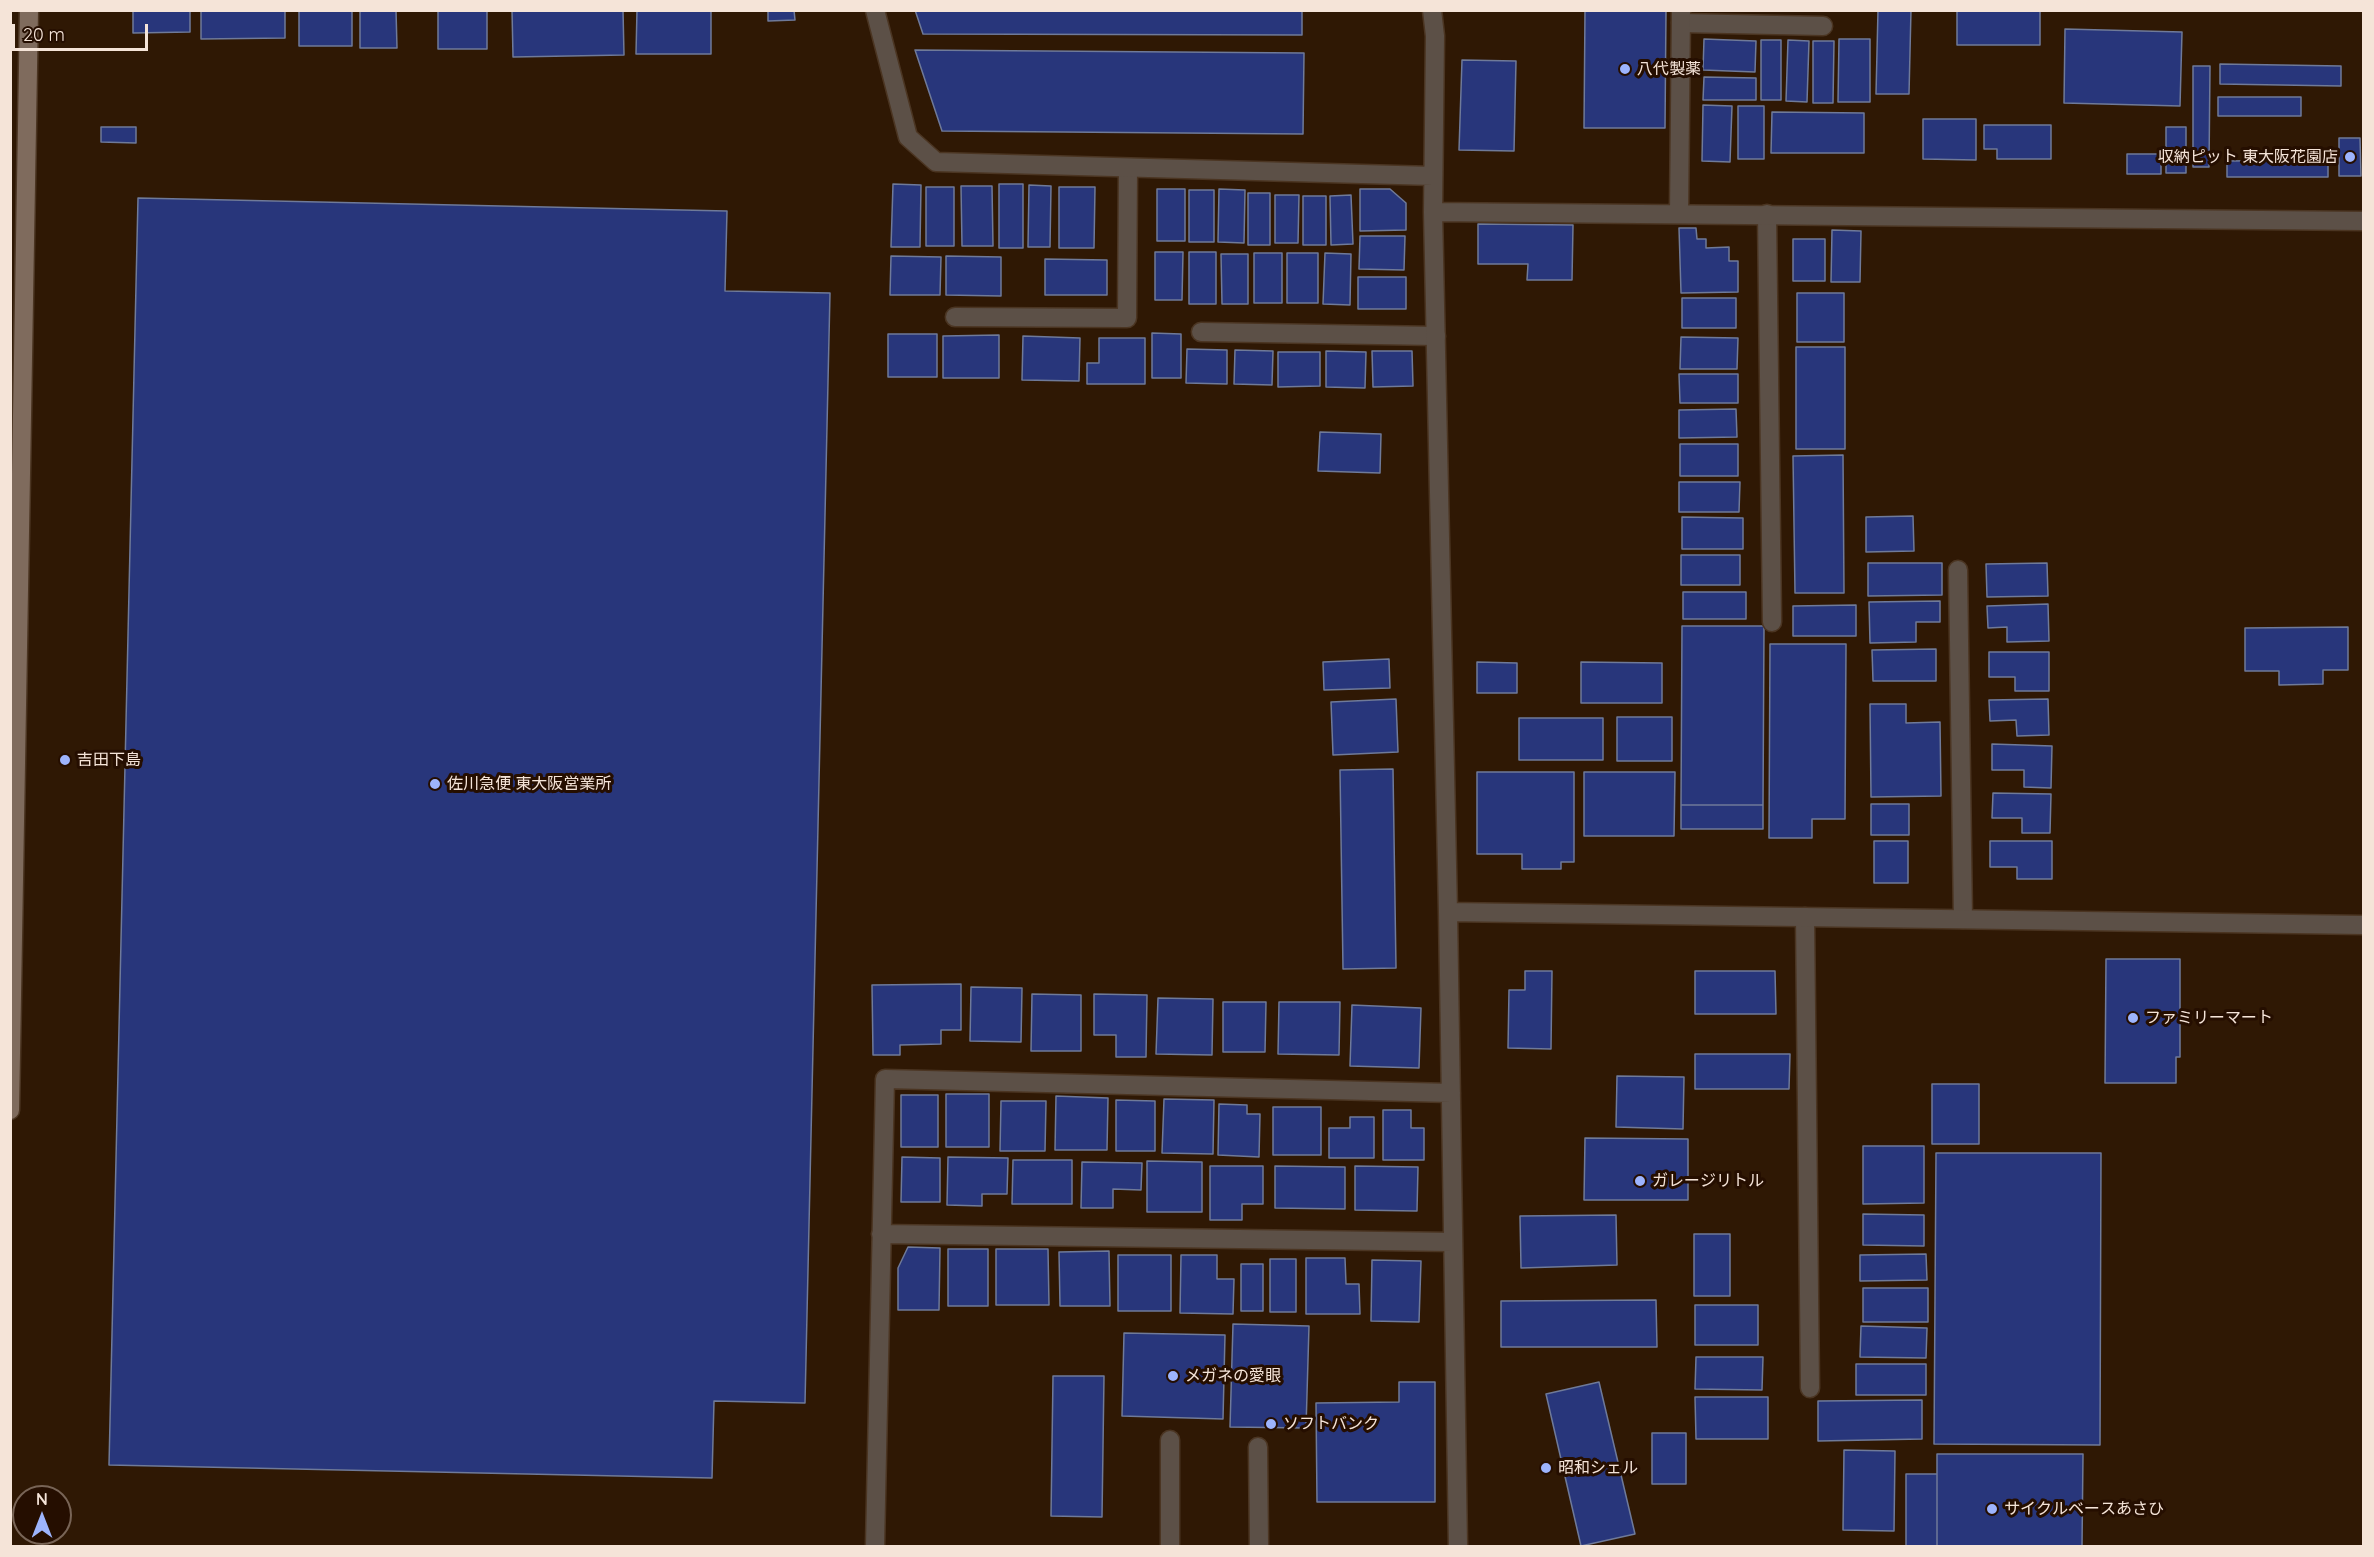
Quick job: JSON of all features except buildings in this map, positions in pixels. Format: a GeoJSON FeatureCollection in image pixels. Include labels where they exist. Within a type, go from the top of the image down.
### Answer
{"type":"FeatureCollection","features":[{"type":"Feature","properties":{"kind":"street"},"geometry":{"type":"LineString","coordinates":[[10,1110],[17,339],[29,10]]}},
{"type":"Feature","properties":{"kind":"street"},"geometry":{"type":"LineString","coordinates":[[875,10],[908,137],[936,162],[1433,176]]}},
{"type":"Feature","properties":{"kind":"street"},"geometry":{"type":"LineString","coordinates":[[1432,10],[1435,36],[1433,212],[1448,912],[1458,1546]]}},
{"type":"Feature","properties":{"kind":"street"},"geometry":{"type":"LineString","coordinates":[[1679,214],[1681,17],[1823,26]]}},
{"type":"Feature","properties":{"kind":"street"},"geometry":{"type":"LineString","coordinates":[[955,317],[1127,318],[1128,168]]}},
{"type":"Feature","properties":{"kind":"street"},"geometry":{"type":"LineString","coordinates":[[1433,212],[2364,221]]}},
{"type":"Feature","properties":{"kind":"street"},"geometry":{"type":"LineString","coordinates":[[1767,214],[1772,622]]}},
{"type":"Feature","properties":{"kind":"street"},"geometry":{"type":"LineString","coordinates":[[1201,332],[1436,336]]}},
{"type":"Feature","properties":{"kind":"street"},"geometry":{"type":"LineString","coordinates":[[1958,570],[1963,919]]}},
{"type":"Feature","properties":{"kind":"street"},"geometry":{"type":"LineString","coordinates":[[1448,912],[2364,925]]}},
{"type":"Feature","properties":{"kind":"street"},"geometry":{"type":"LineString","coordinates":[[1805,917],[1809,1388]]}},
{"type":"Feature","properties":{"kind":"street"},"geometry":{"type":"LineString","coordinates":[[875,1546],[885,1079],[1451,1093]]}},
{"type":"Feature","properties":{"kind":"street"},"geometry":{"type":"LineString","coordinates":[[881,1234],[1453,1242]]}},
{"type":"Feature","properties":{"kind":"street"},"geometry":{"type":"LineString","coordinates":[[1170,1440],[1170,1546]]}},
{"type":"Feature","properties":{"kind":"street"},"geometry":{"type":"LineString","coordinates":[[1258,1447],[1259,1546]]}},
{"type":"Feature","properties":{"kind":"place","name":"八代製薬"},"geometry":{"type":"Point","coordinates":[1625,69]}},
{"type":"Feature","properties":{"kind":"place","name":"収納ピット 東大阪花園店"},"geometry":{"type":"Point","coordinates":[2350,157]}},
{"type":"Feature","properties":{"kind":"place","name":"吉田下島"},"geometry":{"type":"Point","coordinates":[65,760]}},
{"type":"Feature","properties":{"kind":"place","name":"佐川急便 東大阪営業所"},"geometry":{"type":"Point","coordinates":[435,784]}},
{"type":"Feature","properties":{"kind":"place","name":"ファミリーマート"},"geometry":{"type":"Point","coordinates":[2133,1018]}},
{"type":"Feature","properties":{"kind":"place","name":"ガレージリトル"},"geometry":{"type":"Point","coordinates":[1640,1181]}},
{"type":"Feature","properties":{"kind":"place","name":"メガネの愛眼"},"geometry":{"type":"Point","coordinates":[1173,1376]}},
{"type":"Feature","properties":{"kind":"place","name":"ソフトバンク"},"geometry":{"type":"Point","coordinates":[1271,1424]}},
{"type":"Feature","properties":{"kind":"place","name":"昭和シェル"},"geometry":{"type":"Point","coordinates":[1546,1468]}},
{"type":"Feature","properties":{"kind":"place","name":"サイクルベースあさひ"},"geometry":{"type":"Point","coordinates":[1992,1509]}}]}
